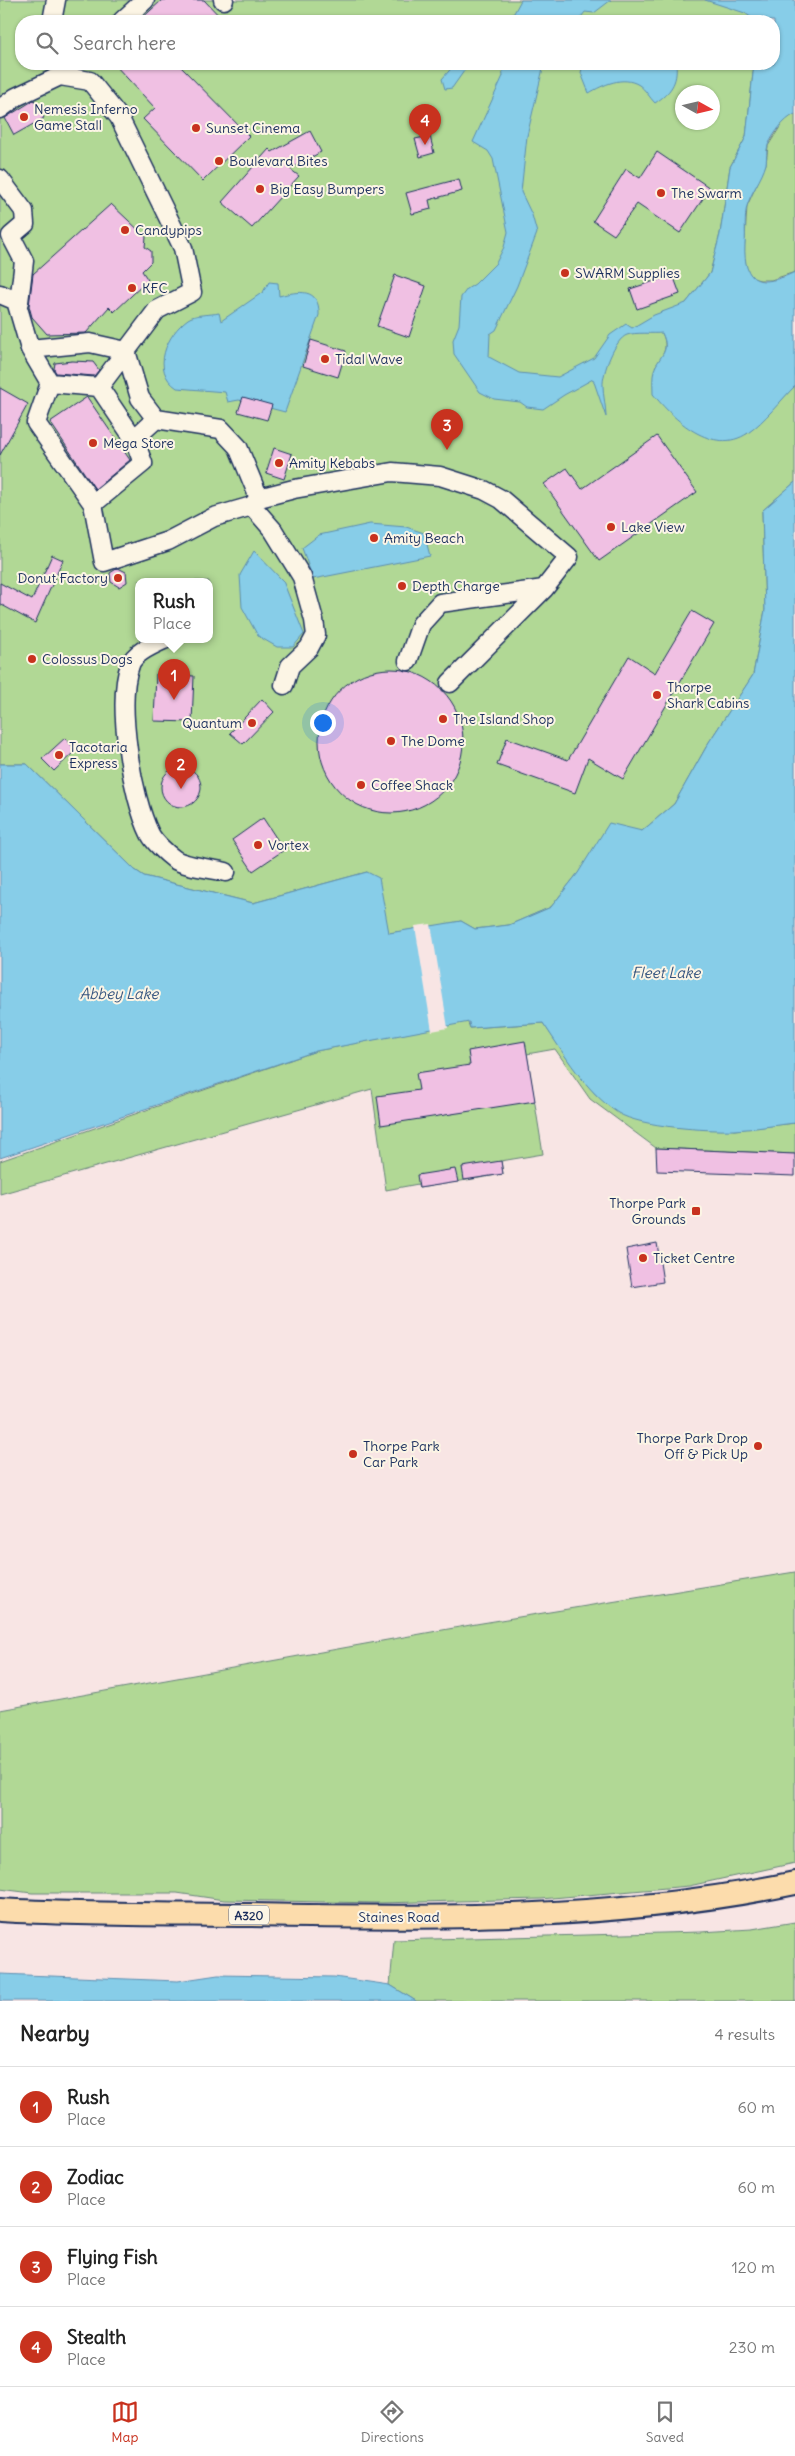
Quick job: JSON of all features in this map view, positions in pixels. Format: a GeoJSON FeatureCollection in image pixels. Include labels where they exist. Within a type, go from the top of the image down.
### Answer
{"type":"FeatureCollection","features":[{"type":"Feature","properties":{"kind":"main road","name":"Staines Road"},"geometry":{"type":"LineString","coordinates":[[0,1910],[329,1916],[498,1916],[614,1909],[691,1901],[795,1883]]}},
{"type":"Feature","properties":{"kind":"street"},"geometry":{"type":"LineString","coordinates":[[53,15],[56,0]]}},
{"type":"Feature","properties":{"kind":"street"},"geometry":{"type":"LineString","coordinates":[[129,15],[145,0]]}},
{"type":"Feature","properties":{"kind":"street"},"geometry":{"type":"LineString","coordinates":[[0,109],[61,70],[89,72],[119,117],[183,248],[192,292],[157,310],[99,387]]}},
{"type":"Feature","properties":{"kind":"street"},"geometry":{"type":"LineString","coordinates":[[0,179],[24,211],[25,224],[11,236],[24,262],[19,302],[16,301]]}},
{"type":"Feature","properties":{"kind":"street"},"geometry":{"type":"LineString","coordinates":[[0,294],[16,301]]}},
{"type":"Feature","properties":{"kind":"street"},"geometry":{"type":"LineString","coordinates":[[16,301],[30,349],[50,383],[36,423],[93,504],[104,562],[168,541],[214,517],[294,489],[392,472],[440,476],[484,490],[501,500],[569,557],[544,588],[450,683]]}},
{"type":"Feature","properties":{"kind":"street"},"geometry":{"type":"LineString","coordinates":[[30,349],[90,343],[126,351]]}},
{"type":"Feature","properties":{"kind":"street"},"geometry":{"type":"LineString","coordinates":[[126,351],[140,398],[156,419],[221,429],[238,447],[255,502],[302,577],[314,620],[316,635],[309,648],[290,666],[284,685]]}},
{"type":"Feature","properties":{"kind":"street"},"geometry":{"type":"LineString","coordinates":[[50,383],[99,387]]}},
{"type":"Feature","properties":{"kind":"street"},"geometry":{"type":"LineString","coordinates":[[93,504],[143,463],[134,439],[99,387]]}},
{"type":"Feature","properties":{"kind":"street"},"geometry":{"type":"LineString","coordinates":[[134,439],[156,419]]}},
{"type":"Feature","properties":{"kind":"street"},"geometry":{"type":"LineString","coordinates":[[408,661],[421,624],[440,604],[544,588]]}},
{"type":"Feature","properties":{"kind":"street"},"geometry":{"type":"LineString","coordinates":[[157,643],[148,647],[130,664],[126,688],[129,766],[141,813],[151,836],[175,860],[226,872]]}},
{"type":"Feature","properties":{"kind":"green space"},"geometry":{"type":"Polygon","coordinates":[[[0,0],[761,0],[760,15],[15,15],[15,70],[753,70],[746,137],[730,167],[720,234],[710,273],[662,333],[665,347],[663,355],[655,367],[747,434],[795,386],[795,482],[762,511],[765,610],[753,675],[709,742],[674,804],[642,831],[578,873],[551,907],[509,925],[475,929],[461,921],[431,927],[470,1028],[543,1023],[596,1095],[734,1130],[795,1123],[795,1154],[656,1148],[590,1099],[555,1049],[527,1054],[543,1154],[501,1161],[503,1174],[419,1188],[418,1184],[386,1190],[372,1089],[0,1194],[0,1161],[316,1051],[432,1028],[416,929],[389,933],[367,872],[253,903],[144,876],[135,870],[27,764],[0,764],[0,0]]]}},
{"type":"Feature","properties":{"kind":"green space"},"geometry":{"type":"Polygon","coordinates":[[[795,114],[795,272],[771,280],[760,280],[752,278],[747,271],[744,254],[747,206],[766,164],[768,146],[785,119],[795,114]]]}},
{"type":"Feature","properties":{"kind":"green space"},"geometry":{"type":"Polygon","coordinates":[[[795,1572],[795,1863],[689,1886],[541,1899],[379,1903],[224,1900],[177,1893],[32,1893],[0,1889],[0,1710],[476,1624],[795,1572]]]}},
{"type":"Feature","properties":{"kind":"green space"},"geometry":{"type":"Polygon","coordinates":[[[795,1922],[795,2001],[416,2001],[390,1985],[394,1940],[701,1932],[752,1929],[795,1922]]]}},
{"type":"Feature","properties":{"kind":"water"},"geometry":{"type":"Polygon","coordinates":[[[521,0],[611,0],[594,13],[585,12],[583,15],[512,15],[521,0]]]}},
{"type":"Feature","properties":{"kind":"water"},"geometry":{"type":"Polygon","coordinates":[[[705,0],[795,0],[795,114],[779,127],[768,145],[764,170],[747,206],[745,258],[747,268],[756,279],[764,281],[773,280],[795,272],[795,386],[748,433],[735,439],[721,441],[708,438],[683,424],[653,394],[654,370],[664,353],[664,339],[662,333],[639,333],[630,334],[622,338],[610,357],[603,380],[606,417],[593,379],[543,409],[527,407],[520,402],[494,399],[480,392],[454,354],[453,340],[459,325],[461,297],[467,289],[475,284],[496,263],[504,247],[508,232],[493,159],[488,151],[473,142],[503,76],[502,70],[543,70],[527,136],[521,192],[532,215],[537,233],[517,286],[496,330],[490,334],[489,357],[519,373],[558,377],[594,358],[610,335],[626,324],[632,328],[654,315],[686,303],[710,273],[720,234],[730,167],[746,137],[753,70],[780,70],[780,15],[748,15],[705,0]]]}},
{"type":"Feature","properties":{"kind":"water"},"geometry":{"type":"Polygon","coordinates":[[[450,70],[465,70],[452,88],[445,89],[442,79],[450,70]]]}},
{"type":"Feature","properties":{"kind":"water"},"geometry":{"type":"Polygon","coordinates":[[[582,70],[676,70],[676,77],[669,91],[655,103],[639,85],[633,82],[613,82],[589,93],[581,73],[582,70]]]}},
{"type":"Feature","properties":{"kind":"water"},"geometry":{"type":"Polygon","coordinates":[[[269,282],[278,283],[279,296],[300,292],[306,293],[312,295],[318,306],[319,315],[285,412],[239,400],[228,402],[225,392],[177,388],[164,372],[163,362],[164,352],[168,343],[180,326],[191,317],[199,315],[219,313],[221,321],[263,292],[269,282]]]}},
{"type":"Feature","properties":{"kind":"water"},"geometry":{"type":"Polygon","coordinates":[[[795,482],[795,1123],[742,1129],[708,1130],[658,1125],[628,1118],[606,1104],[586,1083],[543,1023],[470,1028],[469,1022],[316,1051],[0,1158],[0,764],[27,764],[135,870],[144,876],[253,903],[367,872],[379,878],[389,933],[461,921],[475,929],[509,925],[551,907],[578,873],[609,823],[642,831],[674,804],[709,742],[753,675],[765,610],[762,511],[795,482]]]}},
{"type":"Feature","properties":{"kind":"water"},"geometry":{"type":"Polygon","coordinates":[[[370,524],[406,527],[424,533],[430,556],[313,579],[302,548],[319,535],[370,524]]]}},
{"type":"Feature","properties":{"kind":"water"},"geometry":{"type":"Polygon","coordinates":[[[254,551],[283,581],[304,634],[293,647],[277,647],[258,636],[242,607],[240,575],[254,551]]]}},
{"type":"Feature","properties":{"kind":"water"},"geometry":{"type":"Polygon","coordinates":[[[0,1974],[178,1981],[218,1975],[334,1977],[390,1985],[416,2001],[0,2001],[0,1974]]]}},
{"type":"Feature","properties":{"kind":"pier"},"geometry":{"type":"Polygon","coordinates":[[[431,924],[448,1028],[432,1031],[415,926],[431,924]]]}},
{"type":"Feature","properties":{"kind":"building"},"geometry":{"type":"Polygon","coordinates":[[[162,0],[204,0],[218,15],[146,15],[162,0]]]}},
{"type":"Feature","properties":{"kind":"building","name":"Sunset Cinema"},"geometry":{"type":"Polygon","coordinates":[[[120,70],[184,70],[249,136],[203,181],[143,119],[155,108],[120,70]]]}},
{"type":"Feature","properties":{"kind":"building","name":"Nemesis Inferno Game Stall"},"geometry":{"type":"Polygon","coordinates":[[[34,100],[44,118],[14,135],[5,118],[34,100]]]}},
{"type":"Feature","properties":{"kind":"building","name":"Big Easy Bumpers"},"geometry":{"type":"Polygon","coordinates":[[[310,131],[321,152],[290,169],[299,176],[252,228],[222,202],[269,149],[272,152],[310,131]]]}},
{"type":"Feature","properties":{"kind":"building"},"geometry":{"type":"Polygon","coordinates":[[[430,136],[434,153],[420,157],[415,139],[430,136]]]}},
{"type":"Feature","properties":{"kind":"building","name":"The Swarm"},"geometry":{"type":"Polygon","coordinates":[[[657,152],[710,188],[680,233],[637,204],[614,235],[593,221],[626,169],[640,178],[657,152]]]}},
{"type":"Feature","properties":{"kind":"building"},"geometry":{"type":"Polygon","coordinates":[[[459,179],[462,191],[429,200],[431,209],[412,214],[406,193],[459,179]]]}},
{"type":"Feature","properties":{"kind":"building"},"geometry":{"type":"Polygon","coordinates":[[[111,204],[146,237],[145,247],[151,251],[151,262],[142,271],[148,280],[114,312],[109,307],[86,333],[47,334],[32,317],[29,306],[33,274],[111,204]]]}},
{"type":"Feature","properties":{"kind":"building"},"geometry":{"type":"Polygon","coordinates":[[[395,275],[426,286],[409,337],[377,326],[395,275]]]}},
{"type":"Feature","properties":{"kind":"building"},"geometry":{"type":"Polygon","coordinates":[[[673,275],[680,294],[637,309],[630,289],[673,275]]]}},
{"type":"Feature","properties":{"kind":"building","name":"Tidal Wave"},"geometry":{"type":"Polygon","coordinates":[[[311,340],[346,351],[338,377],[303,366],[311,340]]]}},
{"type":"Feature","properties":{"kind":"building"},"geometry":{"type":"Polygon","coordinates":[[[72,361],[93,362],[99,370],[94,376],[56,373],[54,369],[55,363],[72,361]]]}},
{"type":"Feature","properties":{"kind":"building"},"geometry":{"type":"Polygon","coordinates":[[[0,388],[28,404],[0,455],[0,388]]]}},
{"type":"Feature","properties":{"kind":"building","name":"Mega Store"},"geometry":{"type":"Polygon","coordinates":[[[87,397],[130,460],[95,489],[50,422],[87,397]]]}},
{"type":"Feature","properties":{"kind":"building"},"geometry":{"type":"Polygon","coordinates":[[[243,397],[272,405],[267,420],[238,412],[243,397]]]}},
{"type":"Feature","properties":{"kind":"building","name":"Lake View"},"geometry":{"type":"Polygon","coordinates":[[[657,436],[697,492],[599,561],[544,484],[567,468],[582,489],[657,436]]]}},
{"type":"Feature","properties":{"kind":"building","name":"Amity Kebabs"},"geometry":{"type":"Polygon","coordinates":[[[274,448],[292,454],[284,479],[266,473],[274,448]]]}},
{"type":"Feature","properties":{"kind":"building"},"geometry":{"type":"Polygon","coordinates":[[[52,555],[63,560],[35,623],[0,604],[0,583],[32,600],[52,555]]]}},
{"type":"Feature","properties":{"kind":"building","name":"Donut Factory"},"geometry":{"type":"Polygon","coordinates":[[[118,568],[126,572],[127,582],[119,587],[111,582],[110,573],[118,568]]]}},
{"type":"Feature","properties":{"kind":"building"},"geometry":{"type":"Polygon","coordinates":[[[692,611],[714,624],[623,779],[588,758],[575,793],[497,765],[507,738],[568,760],[629,656],[655,673],[692,611]]]}},
{"type":"Feature","properties":{"kind":"building","name":"The Dome"},"geometry":{"type":"Polygon","coordinates":[[[391,669],[405,670],[419,675],[431,681],[442,690],[451,701],[457,713],[462,727],[462,755],[457,769],[451,781],[442,792],[431,801],[419,807],[405,812],[391,813],[377,812],[363,807],[351,801],[340,792],[331,781],[325,769],[320,755],[319,741],[320,727],[325,713],[331,701],[340,690],[351,681],[363,675],[377,670],[391,669]]]}},
{"type":"Feature","properties":{"kind":"building"},"geometry":{"type":"Polygon","coordinates":[[[156,674],[194,676],[192,722],[154,721],[156,674]]]}},
{"type":"Feature","properties":{"kind":"building","name":"Quantum"},"geometry":{"type":"Polygon","coordinates":[[[262,699],[274,712],[243,744],[230,733],[262,699]]]}},
{"type":"Feature","properties":{"kind":"building","name":"Tacotaria Express"},"geometry":{"type":"Polygon","coordinates":[[[65,738],[76,750],[54,771],[42,759],[65,738]]]}},
{"type":"Feature","properties":{"kind":"building"},"geometry":{"type":"Polygon","coordinates":[[[185,767],[192,770],[198,776],[201,787],[200,795],[192,804],[185,807],[177,807],[170,804],[162,795],[161,783],[164,776],[173,768],[185,767]]]}},
{"type":"Feature","properties":{"kind":"building","name":"Vortex"},"geometry":{"type":"Polygon","coordinates":[[[263,818],[284,850],[253,871],[232,840],[263,818]]]}},
{"type":"Feature","properties":{"kind":"building"},"geometry":{"type":"Polygon","coordinates":[[[525,1041],[535,1101],[381,1125],[377,1096],[419,1090],[416,1073],[470,1065],[468,1051],[525,1041]]]}},
{"type":"Feature","properties":{"kind":"building"},"geometry":{"type":"Polygon","coordinates":[[[656,1148],[795,1154],[795,1176],[657,1171],[656,1148]]]}},
{"type":"Feature","properties":{"kind":"building"},"geometry":{"type":"Polygon","coordinates":[[[501,1161],[503,1174],[464,1180],[462,1167],[501,1161]]]}},
{"type":"Feature","properties":{"kind":"building"},"geometry":{"type":"Polygon","coordinates":[[[455,1169],[458,1182],[419,1188],[417,1175],[455,1169]]]}},
{"type":"Feature","properties":{"kind":"building","name":"Ticket Centre"},"geometry":{"type":"Polygon","coordinates":[[[657,1243],[663,1282],[632,1287],[626,1249],[657,1243]]]}},
{"type":"Feature","properties":{"kind":"place","name":"Nemesis Inferno Game Stall"},"geometry":{"type":"Point","coordinates":[24,117]}},
{"type":"Feature","properties":{"kind":"place","name":"Sunset Cinema"},"geometry":{"type":"Point","coordinates":[196,128]}},
{"type":"Feature","properties":{"kind":"place","name":"Stealth"},"geometry":{"type":"Point","coordinates":[425,145]}},
{"type":"Feature","properties":{"kind":"place","name":"Boulevard Bites"},"geometry":{"type":"Point","coordinates":[219,161]}},
{"type":"Feature","properties":{"kind":"place","name":"Big Easy Bumpers"},"geometry":{"type":"Point","coordinates":[260,189]}},
{"type":"Feature","properties":{"kind":"place","name":"The Swarm"},"geometry":{"type":"Point","coordinates":[661,193]}},
{"type":"Feature","properties":{"kind":"place","name":"Candypips"},"geometry":{"type":"Point","coordinates":[125,230]}},
{"type":"Feature","properties":{"kind":"place","name":"SWARM Supplies"},"geometry":{"type":"Point","coordinates":[565,273]}},
{"type":"Feature","properties":{"kind":"place","name":"KFC"},"geometry":{"type":"Point","coordinates":[132,288]}},
{"type":"Feature","properties":{"kind":"place","name":"Tidal Wave"},"geometry":{"type":"Point","coordinates":[325,359]}},
{"type":"Feature","properties":{"kind":"place","name":"Mega Store"},"geometry":{"type":"Point","coordinates":[93,443]}},
{"type":"Feature","properties":{"kind":"place","name":"Flying Fish"},"geometry":{"type":"Point","coordinates":[447,450]}},
{"type":"Feature","properties":{"kind":"place","name":"Amity Kebabs"},"geometry":{"type":"Point","coordinates":[279,463]}},
{"type":"Feature","properties":{"kind":"place","name":"Lake View"},"geometry":{"type":"Point","coordinates":[611,527]}},
{"type":"Feature","properties":{"kind":"place","name":"Amity Beach"},"geometry":{"type":"Point","coordinates":[374,538]}},
{"type":"Feature","properties":{"kind":"place","name":"Donut Factory"},"geometry":{"type":"Point","coordinates":[118,578]}},
{"type":"Feature","properties":{"kind":"place","name":"Depth Charge"},"geometry":{"type":"Point","coordinates":[402,586]}},
{"type":"Feature","properties":{"kind":"place","name":"Colossus Dogs"},"geometry":{"type":"Point","coordinates":[32,659]}},
{"type":"Feature","properties":{"kind":"place","name":"Thorpe Shark Cabins"},"geometry":{"type":"Point","coordinates":[657,695]}},
{"type":"Feature","properties":{"kind":"place","name":"Rush"},"geometry":{"type":"Point","coordinates":[174,700]}},
{"type":"Feature","properties":{"kind":"place","name":"The Island Shop"},"geometry":{"type":"Point","coordinates":[443,719]}},
{"type":"Feature","properties":{"kind":"place","name":"Quantum"},"geometry":{"type":"Point","coordinates":[252,723]}},
{"type":"Feature","properties":{"kind":"place","name":"The Dome"},"geometry":{"type":"Point","coordinates":[391,741]}},
{"type":"Feature","properties":{"kind":"place","name":"Tacotaria Express"},"geometry":{"type":"Point","coordinates":[59,755]}},
{"type":"Feature","properties":{"kind":"place","name":"Coffee Shack"},"geometry":{"type":"Point","coordinates":[361,785]}},
{"type":"Feature","properties":{"kind":"place","name":"Zodiac"},"geometry":{"type":"Point","coordinates":[181,789]}},
{"type":"Feature","properties":{"kind":"place","name":"Vortex"},"geometry":{"type":"Point","coordinates":[258,845]}},
{"type":"Feature","properties":{"kind":"place","name":"Thorpe Park Grounds"},"geometry":{"type":"Point","coordinates":[696,1211]}},
{"type":"Feature","properties":{"kind":"place","name":"Ticket Centre"},"geometry":{"type":"Point","coordinates":[643,1258]}},
{"type":"Feature","properties":{"kind":"place","name":"Thorpe Park Drop Off & Pick Up"},"geometry":{"type":"Point","coordinates":[758,1446]}},
{"type":"Feature","properties":{"kind":"place","name":"Thorpe Park Car Park"},"geometry":{"type":"Point","coordinates":[353,1454]}},
{"type":"Feature","properties":{"kind":"water label","name":"Fleet Lake"},"geometry":{"type":"Point","coordinates":[666,972]}},
{"type":"Feature","properties":{"kind":"water label","name":"Abbey Lake"},"geometry":{"type":"Point","coordinates":[119,993]}}]}
